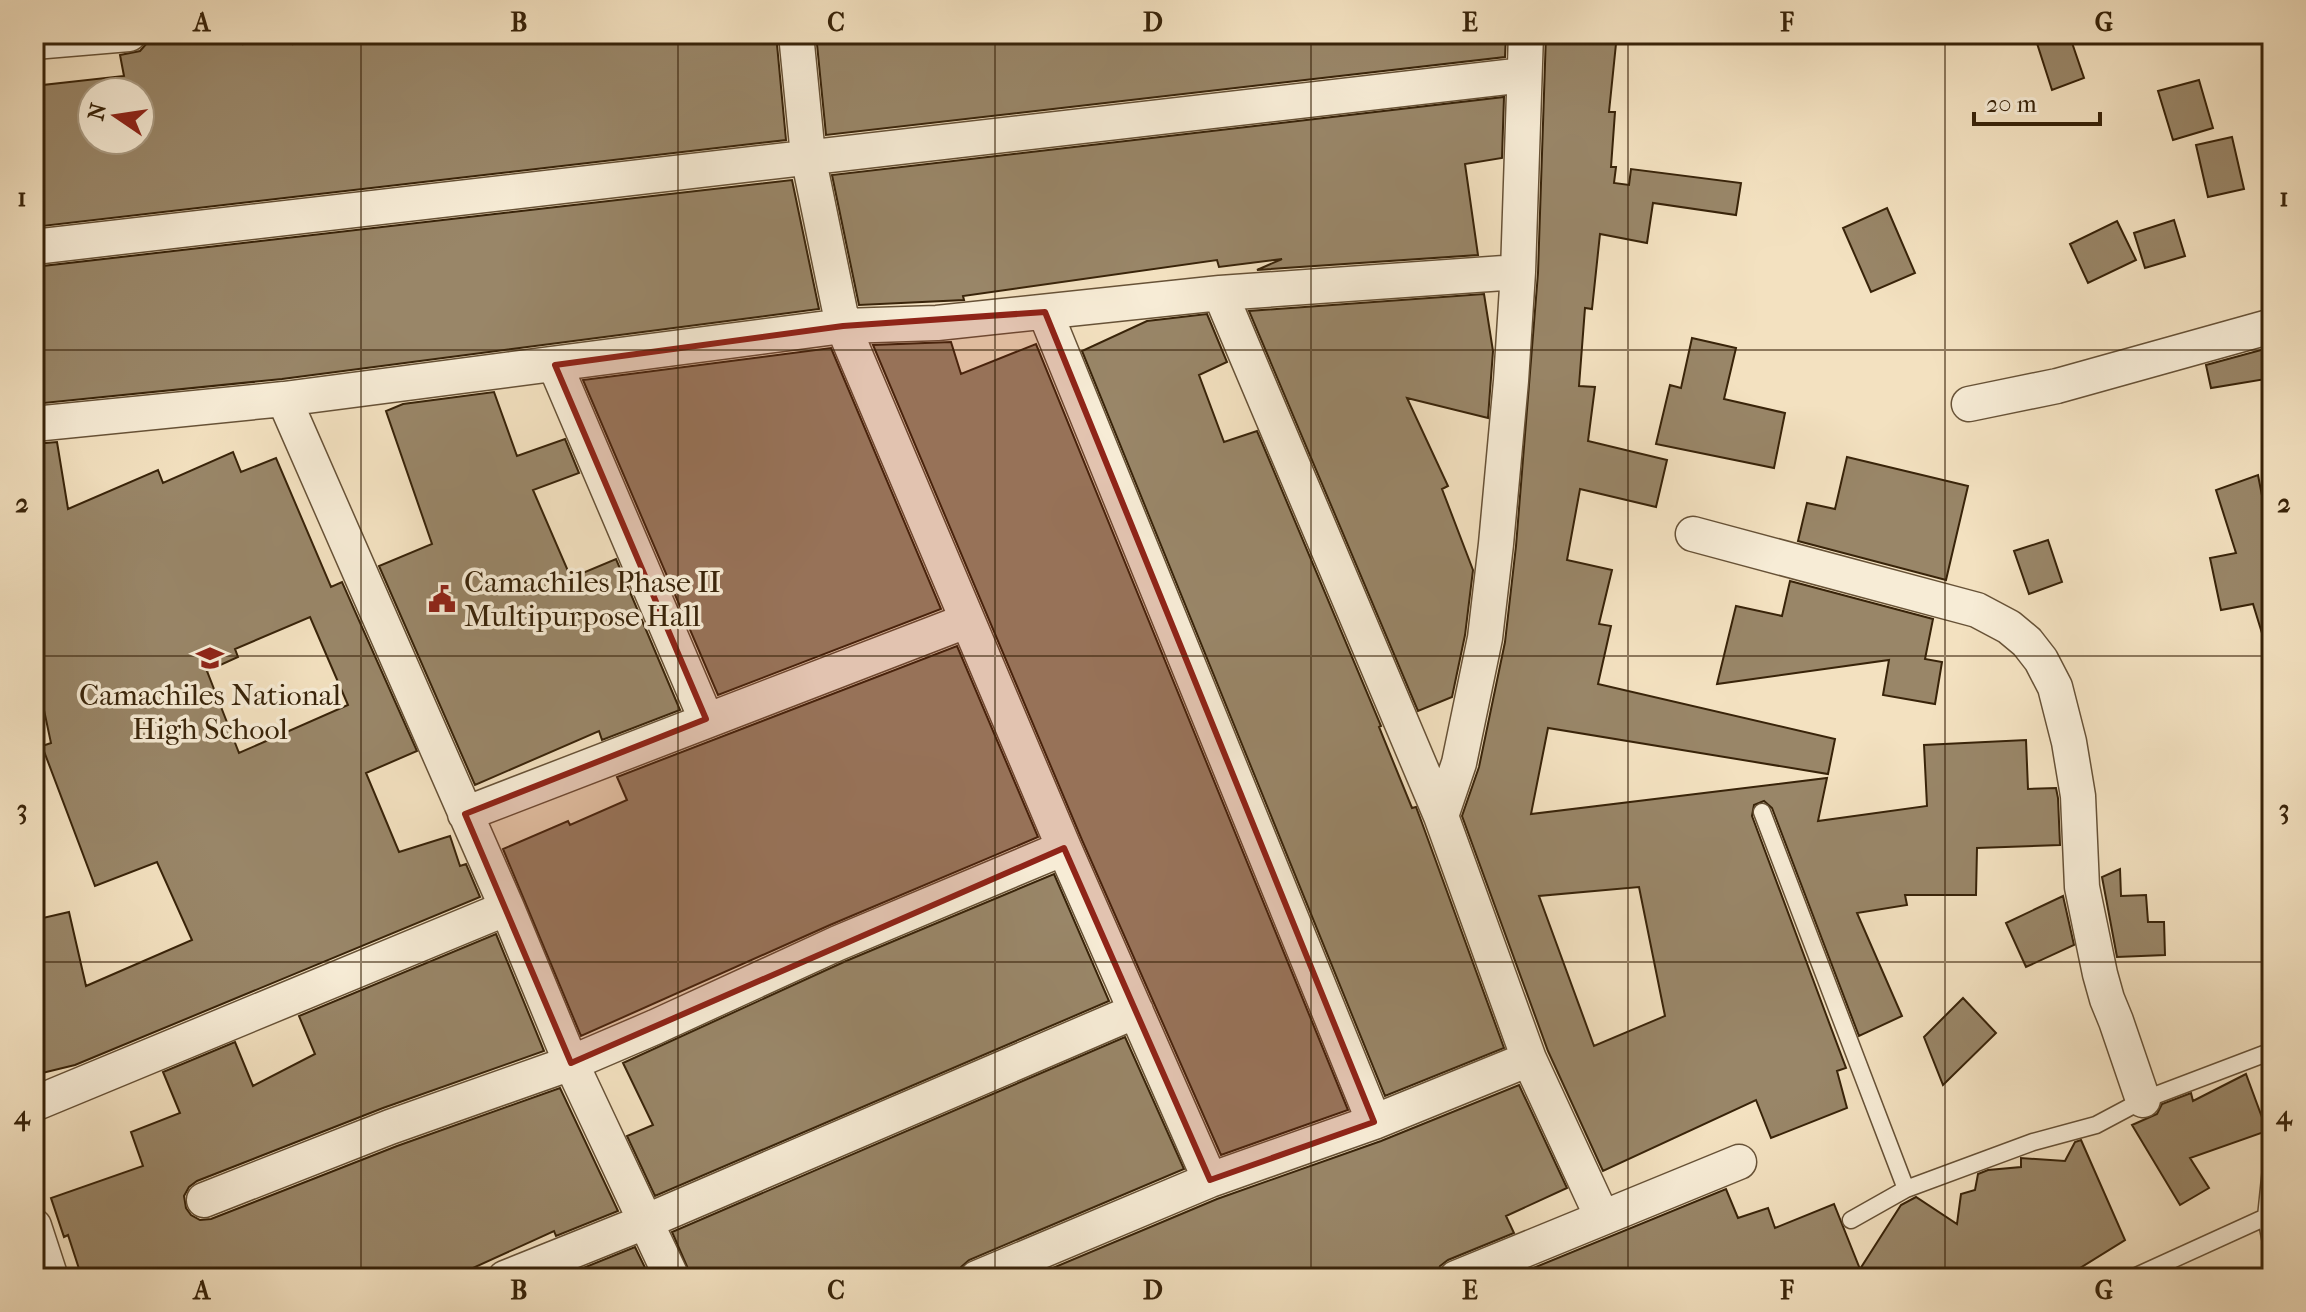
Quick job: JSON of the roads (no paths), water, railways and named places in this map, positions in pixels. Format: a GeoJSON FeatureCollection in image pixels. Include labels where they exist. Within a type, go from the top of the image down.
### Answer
{"type":"FeatureCollection","features":[{"type":"Feature","properties":{"kind":"street"},"geometry":{"type":"LineString","coordinates":[[34,42],[129,34]]}},
{"type":"Feature","properties":{"kind":"street"},"geometry":{"type":"LineString","coordinates":[[796,34],[808,156],[843,326],[966,621],[1210,1180]]}},
{"type":"Feature","properties":{"kind":"street"},"geometry":{"type":"LineString","coordinates":[[1441,816],[1459,763],[1485,638],[1511,381],[1526,34]]}},
{"type":"Feature","properties":{"kind":"street"},"geometry":{"type":"LineString","coordinates":[[34,247],[1524,75]]}},
{"type":"Feature","properties":{"kind":"street"},"geometry":{"type":"LineString","coordinates":[[34,424],[284,399],[843,326],[937,323],[1220,293],[1518,272]]}},
{"type":"Feature","properties":{"kind":"street"},"geometry":{"type":"LineString","coordinates":[[1220,293],[1441,816],[1529,1059],[1602,1217]]}},
{"type":"Feature","properties":{"kind":"street"},"geometry":{"type":"LineString","coordinates":[[1045,312],[1374,1122]]}},
{"type":"Feature","properties":{"kind":"street"},"geometry":{"type":"LineString","coordinates":[[1969,404],[2057,386],[2272,326]]}},
{"type":"Feature","properties":{"kind":"street"},"geometry":{"type":"LineString","coordinates":[[555,365],[706,719]]}},
{"type":"Feature","properties":{"kind":"street"},"geometry":{"type":"LineString","coordinates":[[284,399],[507,908],[571,1063],[672,1278]]}},
{"type":"Feature","properties":{"kind":"street"},"geometry":{"type":"LineString","coordinates":[[1693,534],[1977,610],[2009,627],[2027,642],[2055,687],[2069,742],[2078,796],[2082,887],[2107,999],[2143,1100]]}},
{"type":"Feature","properties":{"kind":"street"},"geometry":{"type":"LineString","coordinates":[[465,814],[966,621]]}},
{"type":"Feature","properties":{"kind":"street"},"geometry":{"type":"LineString","coordinates":[[204,1200],[390,1127],[571,1063],[838,943],[1064,848]]}},
{"type":"Feature","properties":{"kind":"street"},"geometry":{"type":"LineString","coordinates":[[34,1104],[507,908]]}},
{"type":"Feature","properties":{"kind":"street"},"geometry":{"type":"LineString","coordinates":[[505,1278],[647,1221],[1136,1011]]}},
{"type":"Feature","properties":{"kind":"street"},"geometry":{"type":"LineString","coordinates":[[977,1278],[1210,1180],[1374,1122],[1529,1059]]}},
{"type":"Feature","properties":{"kind":"street"},"geometry":{"type":"LineString","coordinates":[[1456,1278],[1739,1162]]}},
{"type":"Feature","properties":{"kind":"street"},"geometry":{"type":"LineString","coordinates":[[34,1226],[51,1278]]}},
{"type":"Feature","properties":{"kind":"lane"},"geometry":{"type":"LineString","coordinates":[[1762,812],[1906,1189]]}},
{"type":"Feature","properties":{"kind":"lane"},"geometry":{"type":"LineString","coordinates":[[1851,1220],[1906,1189],[2033,1142],[2096,1125],[2143,1100],[2272,1051]]}},
{"type":"Feature","properties":{"kind":"lane"},"geometry":{"type":"LineString","coordinates":[[2272,1159],[2266,1217],[2272,1248]]}},
{"type":"Feature","properties":{"kind":"lane"},"geometry":{"type":"LineString","coordinates":[[2132,1278],[2266,1217]]}},
{"type":"Feature","properties":{"kind":"place","name":"Camachiles Phase II Multipurpose Hall"},"geometry":{"type":"Point","coordinates":[442,599]}},
{"type":"Feature","properties":{"kind":"place","name":"Camachiles National High School"},"geometry":{"type":"Point","coordinates":[210,658]}}]}
